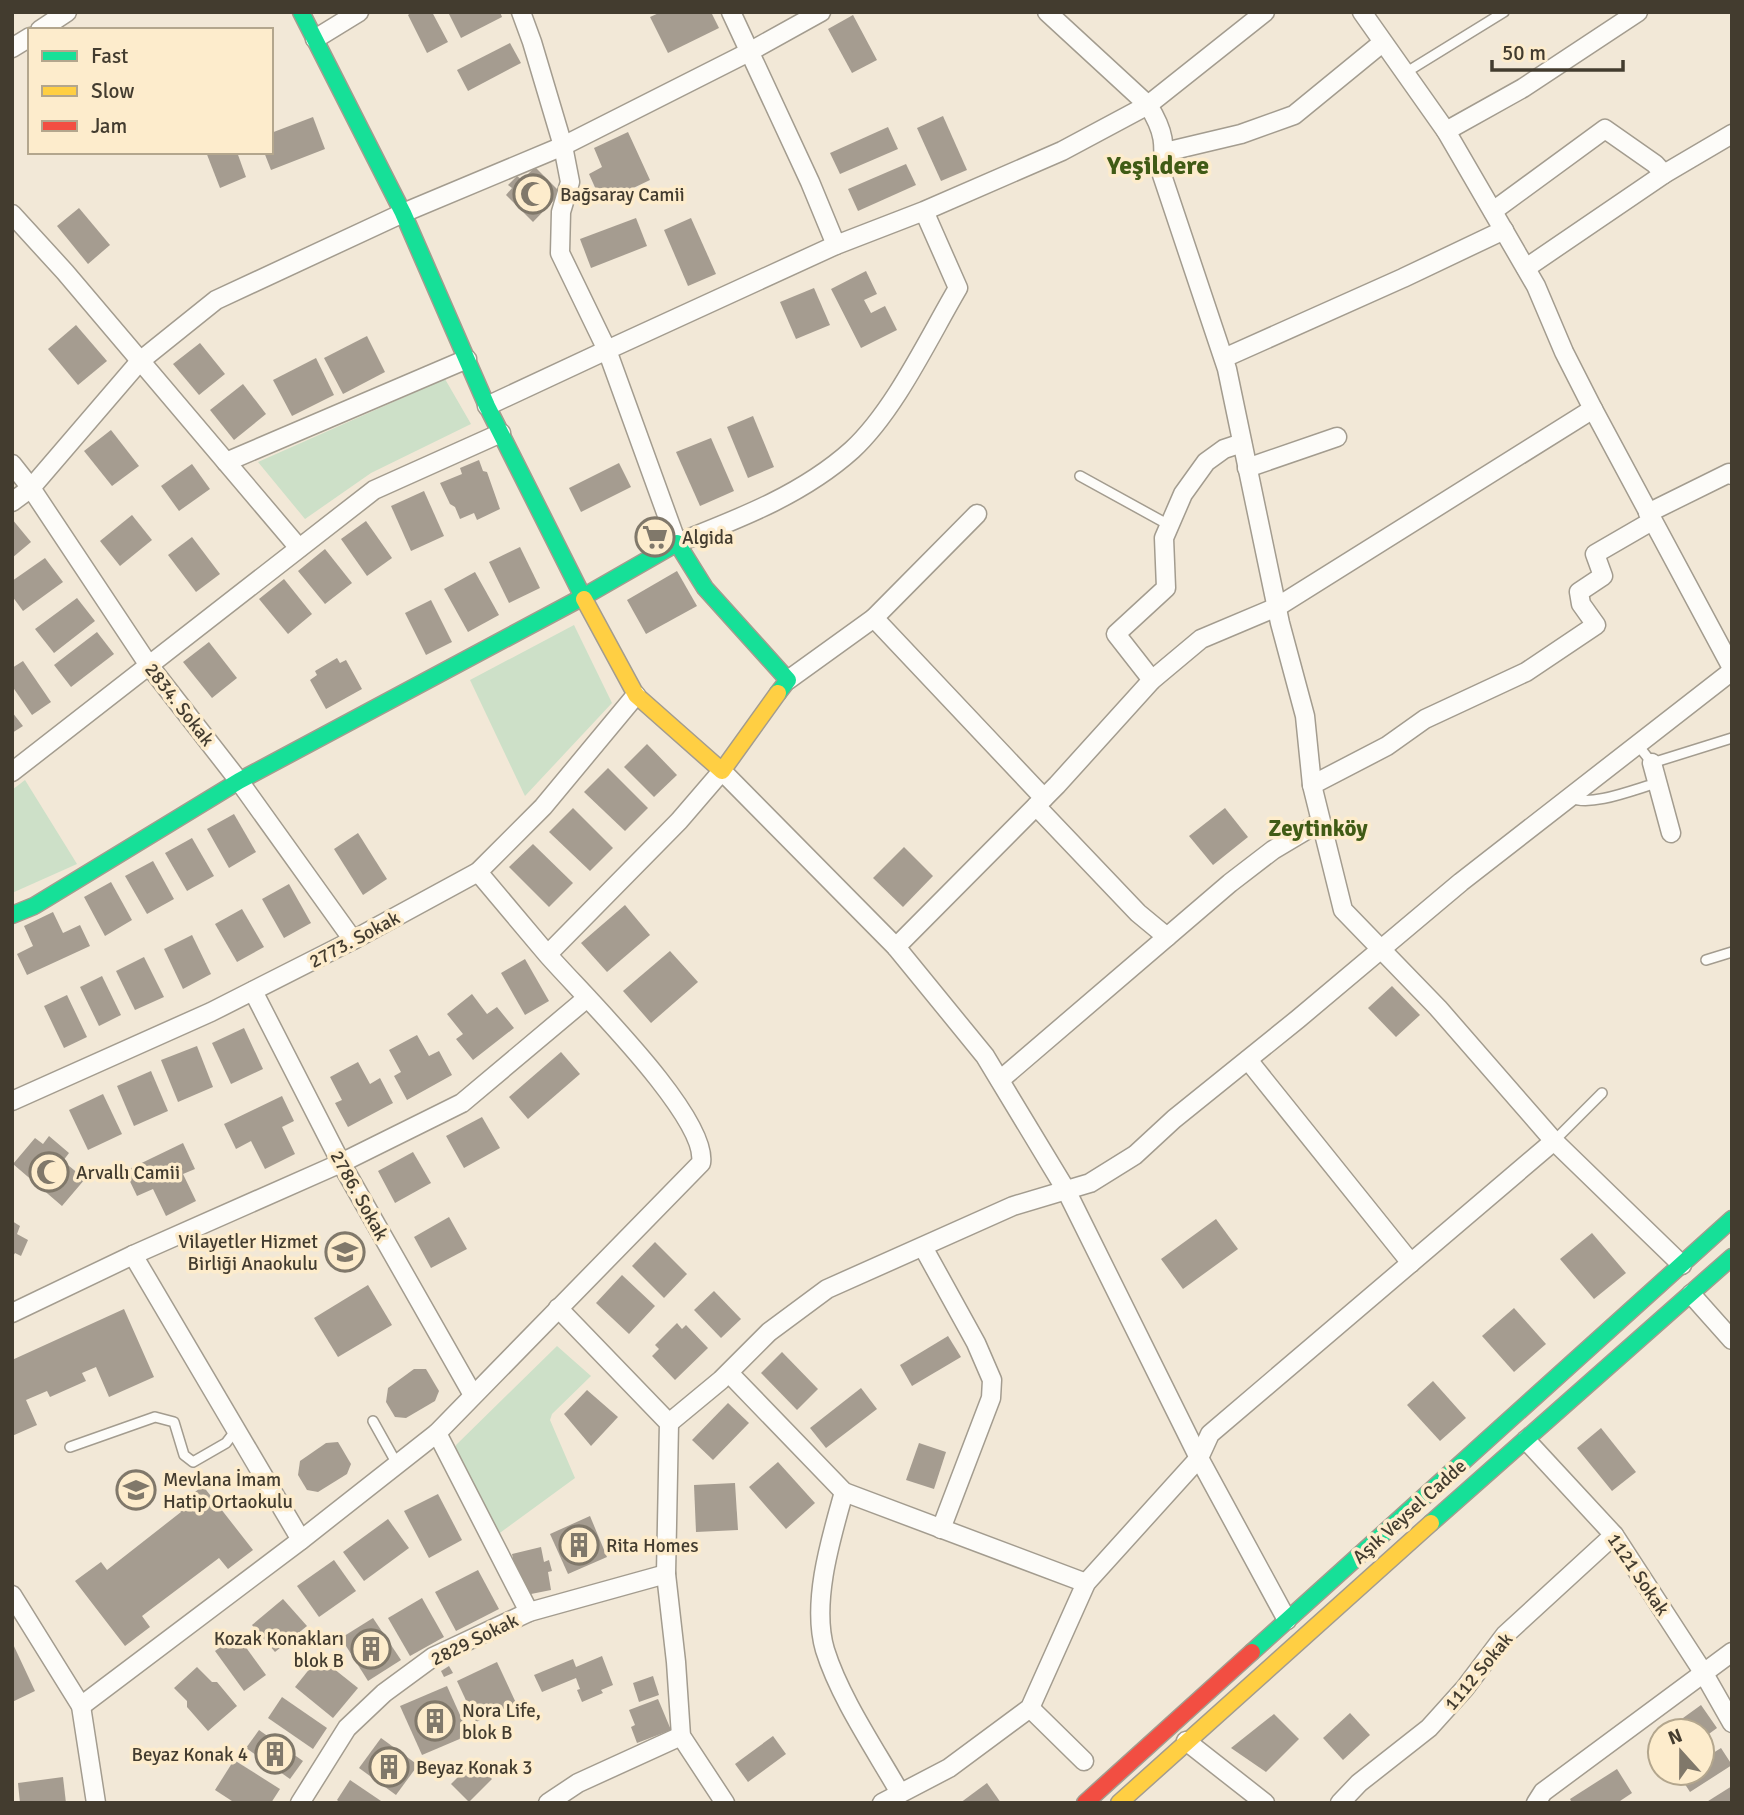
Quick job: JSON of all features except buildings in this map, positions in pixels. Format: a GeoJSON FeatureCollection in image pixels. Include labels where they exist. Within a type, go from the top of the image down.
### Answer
{"type":"FeatureCollection","features":[{"type":"Feature","properties":{"kind":"street"},"geometry":{"type":"LineString","coordinates":[[43,28],[67,12]]}},
{"type":"Feature","properties":{"kind":"street"},"geometry":{"type":"LineString","coordinates":[[301,12],[403,213],[487,406],[583,597],[636,695],[722,771],[896,947],[985,1056],[1066,1190],[1199,1458],[1287,1620]]}},
{"type":"Feature","properties":{"kind":"street"},"geometry":{"type":"LineString","coordinates":[[315,39],[359,12]]}},
{"type":"Feature","properties":{"kind":"street"},"geometry":{"type":"LineString","coordinates":[[521,12],[563,146],[570,182],[561,212],[560,253],[607,350],[677,543],[705,589],[788,680]]}},
{"type":"Feature","properties":{"kind":"street"},"geometry":{"type":"LineString","coordinates":[[731,12],[810,182],[836,245]]}},
{"type":"Feature","properties":{"kind":"street"},"geometry":{"type":"LineString","coordinates":[[12,502],[31,488],[140,361],[216,300],[403,213],[563,146],[749,52],[821,12]]}},
{"type":"Feature","properties":{"kind":"street"},"geometry":{"type":"LineString","coordinates":[[1047,12],[1148,105],[1159,122],[1165,152],[1162,175],[1224,358],[1277,607],[1305,716],[1312,785],[1343,910],[1438,1008],[1554,1141],[1682,1265]]}},
{"type":"Feature","properties":{"kind":"street"},"geometry":{"type":"LineString","coordinates":[[487,406],[836,245],[1062,151],[1148,105],[1265,12]]}},
{"type":"Feature","properties":{"kind":"street"},"geometry":{"type":"LineString","coordinates":[[669,1423],[729,1373],[769,1332],[827,1289],[1013,1206],[1090,1183],[1135,1155],[1174,1119],[1461,882],[1732,669],[1593,409],[1526,268],[1446,131],[1362,12]]}},
{"type":"Feature","properties":{"kind":"street"},"geometry":{"type":"LineString","coordinates":[[1446,131],[1523,88],[1638,12]]}},
{"type":"Feature","properties":{"kind":"street"},"geometry":{"type":"LineString","coordinates":[[12,48],[28,38]]}},
{"type":"Feature","properties":{"kind":"street"},"geometry":{"type":"LineString","coordinates":[[1165,152],[1241,134],[1294,115],[1382,43]]}},
{"type":"Feature","properties":{"kind":"street"},"geometry":{"type":"LineString","coordinates":[[1493,211],[1605,129],[1655,164],[1664,174]]}},
{"type":"Feature","properties":{"kind":"street"},"geometry":{"type":"LineString","coordinates":[[1526,268],[1664,174],[1732,134]]}},
{"type":"Feature","properties":{"kind":"street"},"geometry":{"type":"LineString","coordinates":[[12,915],[34,906],[239,781],[583,597],[677,543],[760,510],[823,474],[853,448],[889,405],[957,288],[923,211]]}},
{"type":"Feature","properties":{"kind":"street"},"geometry":{"type":"LineString","coordinates":[[12,214],[299,548]]}},
{"type":"Feature","properties":{"kind":"street"},"geometry":{"type":"LineString","coordinates":[[1224,358],[1504,230]]}},
{"type":"Feature","properties":{"kind":"street"},"geometry":{"type":"LineString","coordinates":[[226,462],[467,359]]}},
{"type":"Feature","properties":{"kind":"street"},"geometry":{"type":"LineString","coordinates":[[896,947],[1040,802],[1152,680],[1201,639],[1277,607],[1593,409]]}},
{"type":"Feature","properties":{"kind":"street"},"geometry":{"type":"LineString","coordinates":[[12,772],[374,490],[501,433]]}},
{"type":"Feature","properties":{"kind":"street"},"geometry":{"type":"LineString","coordinates":[[1247,468],[1337,438]]}},
{"type":"Feature","properties":{"kind":"street"},"geometry":{"type":"LineString","coordinates":[[1152,680],[1116,634],[1167,588],[1164,538],[1182,494],[1206,462],[1224,449],[1242,443]]}},
{"type":"Feature","properties":{"kind":"street","name":"2834. Sokak"},"geometry":{"type":"LineString","coordinates":[[12,464],[31,488],[148,664],[239,781],[353,940]]}},
{"type":"Feature","properties":{"kind":"street"},"geometry":{"type":"LineString","coordinates":[[1312,785],[1387,746],[1425,719],[1526,672],[1596,625],[1581,604],[1579,592],[1603,576],[1595,554],[1650,517],[1729,473],[1732,475]]}},
{"type":"Feature","properties":{"kind":"street"},"geometry":{"type":"LineString","coordinates":[[548,954],[679,821],[722,771],[788,680],[874,618],[977,514]]}},
{"type":"Feature","properties":{"kind":"street"},"geometry":{"type":"LineString","coordinates":[[874,618],[1138,913],[1167,937]]}},
{"type":"Feature","properties":{"kind":"street","name":"2773. Sokak"},"geometry":{"type":"LineString","coordinates":[[12,1101],[211,1012],[353,940],[478,872],[543,807],[636,695]]}},
{"type":"Feature","properties":{"kind":"street"},"geometry":{"type":"LineString","coordinates":[[1652,763],[1671,834]]}},
{"type":"Feature","properties":{"kind":"street"},"geometry":{"type":"LineString","coordinates":[[1000,1080],[1273,850],[1320,822]]}},
{"type":"Feature","properties":{"kind":"street"},"geometry":{"type":"LineString","coordinates":[[81,1706],[437,1433],[701,1163],[703,1153],[698,1139],[673,1098],[645,1061],[587,999],[478,872]]}},
{"type":"Feature","properties":{"kind":"street","name":"2786. Sokak"},"geometry":{"type":"LineString","coordinates":[[253,990],[341,1163],[473,1395]]}},
{"type":"Feature","properties":{"kind":"street"},"geometry":{"type":"LineString","coordinates":[[12,1313],[133,1255],[341,1163],[462,1103],[587,999]]}},
{"type":"Feature","properties":{"kind":"street"},"geometry":{"type":"LineString","coordinates":[[1248,1060],[1411,1263]]}},
{"type":"Feature","properties":{"kind":"street"},"geometry":{"type":"LineString","coordinates":[[881,1803],[949,1768],[1030,1708],[1086,1583],[1199,1458],[1210,1434],[1554,1141]]}},
{"type":"Feature","properties":{"kind":"street","name":"Aşık Veysel Cadde"},"geometry":{"type":"LineString","coordinates":[[1086,1803],[1732,1219]]}},
{"type":"Feature","properties":{"kind":"street"},"geometry":{"type":"LineString","coordinates":[[923,1247],[976,1343],[992,1380],[991,1398],[941,1529]]}},
{"type":"Feature","properties":{"kind":"street"},"geometry":{"type":"LineString","coordinates":[[133,1255],[300,1540]]}},
{"type":"Feature","properties":{"kind":"street","name":"Aşık Veysel Cadde"},"geometry":{"type":"LineString","coordinates":[[1119,1803],[1732,1257]]}},
{"type":"Feature","properties":{"kind":"street"},"geometry":{"type":"LineString","coordinates":[[1691,1294],[1732,1340]]}},
{"type":"Feature","properties":{"kind":"street"},"geometry":{"type":"LineString","coordinates":[[558,1308],[669,1423],[666,1574],[681,1737],[725,1803]]}},
{"type":"Feature","properties":{"kind":"street"},"geometry":{"type":"LineString","coordinates":[[729,1373],[844,1492],[1086,1583]]}},
{"type":"Feature","properties":{"kind":"street"},"geometry":{"type":"LineString","coordinates":[[437,1433],[529,1612]]}},
{"type":"Feature","properties":{"kind":"street","name":"1121 Sokak"},"geometry":{"type":"LineString","coordinates":[[1526,1440],[1614,1535],[1703,1672],[1732,1723]]}},
{"type":"Feature","properties":{"kind":"street"},"geometry":{"type":"LineString","coordinates":[[844,1492],[825,1558],[821,1618],[825,1649],[850,1706],[900,1793]]}},
{"type":"Feature","properties":{"kind":"street","name":"1112 Sokak"},"geometry":{"type":"LineString","coordinates":[[1340,1803],[1359,1783],[1429,1728],[1465,1688],[1505,1635],[1614,1535]]}},
{"type":"Feature","properties":{"kind":"street","name":"2829 Sokak"},"geometry":{"type":"LineString","coordinates":[[300,1803],[347,1728],[384,1693],[433,1657],[529,1612],[666,1574]]}},
{"type":"Feature","properties":{"kind":"street"},"geometry":{"type":"LineString","coordinates":[[12,1595],[18,1615],[81,1706],[96,1803]]}},
{"type":"Feature","properties":{"kind":"street"},"geometry":{"type":"LineString","coordinates":[[1536,1803],[1543,1792],[1732,1653]]}},
{"type":"Feature","properties":{"kind":"street"},"geometry":{"type":"LineString","coordinates":[[1030,1708],[1084,1761]]}},
{"type":"Feature","properties":{"kind":"street"},"geometry":{"type":"LineString","coordinates":[[552,1801],[578,1783],[681,1737]]}},
{"type":"Feature","properties":{"kind":"street"},"geometry":{"type":"LineString","coordinates":[[1186,1741],[1265,1803]]}},
{"type":"Feature","properties":{"kind":"lane"},"geometry":{"type":"LineString","coordinates":[[1405,73],[1504,12]]}},
{"type":"Feature","properties":{"kind":"lane"},"geometry":{"type":"LineString","coordinates":[[1080,476],[1170,525]]}},
{"type":"Feature","properties":{"kind":"lane"},"geometry":{"type":"LineString","coordinates":[[1637,744],[1652,763],[1732,738]]}},
{"type":"Feature","properties":{"kind":"lane"},"geometry":{"type":"LineString","coordinates":[[1569,797],[1577,800],[1602,798],[1657,783]]}},
{"type":"Feature","properties":{"kind":"lane"},"geometry":{"type":"LineString","coordinates":[[1706,960],[1732,951]]}},
{"type":"Feature","properties":{"kind":"lane"},"geometry":{"type":"LineString","coordinates":[[1554,1141],[1602,1093]]}},
{"type":"Feature","properties":{"kind":"lane"},"geometry":{"type":"LineString","coordinates":[[70,1447],[155,1417],[174,1422],[184,1455],[193,1462],[226,1443],[236,1430]]}},
{"type":"Feature","properties":{"kind":"lane"},"geometry":{"type":"LineString","coordinates":[[373,1421],[397,1464]]}},
{"type":"Feature","properties":{"kind":"green space"},"geometry":{"type":"Polygon","coordinates":[[[445,379],[471,424],[371,473],[305,519],[258,462],[445,379]]]}},
{"type":"Feature","properties":{"kind":"green space"},"geometry":{"type":"Polygon","coordinates":[[[574,625],[612,703],[525,796],[470,680],[574,625]]]}},
{"type":"Feature","properties":{"kind":"green space"},"geometry":{"type":"Polygon","coordinates":[[[25,780],[77,864],[12,893],[12,790],[25,780]]]}},
{"type":"Feature","properties":{"kind":"green space"},"geometry":{"type":"Polygon","coordinates":[[[557,1346],[591,1376],[552,1414],[550,1420],[575,1478],[497,1535],[455,1451],[456,1445],[557,1346]]]}},
{"type":"Feature","properties":{"kind":"traffic: fast"},"geometry":{"type":"LineString","coordinates":[[301,12],[403,213],[487,406],[584,599]]}},
{"type":"Feature","properties":{"kind":"traffic: fast"},"geometry":{"type":"LineString","coordinates":[[12,915],[34,906],[239,781],[583,597],[677,543],[705,588],[788,680],[778,693]]}},
{"type":"Feature","properties":{"kind":"traffic: fast"},"geometry":{"type":"LineString","coordinates":[[1252,1652],[1732,1219]]}},
{"type":"Feature","properties":{"kind":"traffic: fast"},"geometry":{"type":"LineString","coordinates":[[1431,1523],[1732,1257]]}},
{"type":"Feature","properties":{"kind":"traffic: slow"},"geometry":{"type":"LineString","coordinates":[[584,599],[636,695],[722,771],[778,693]]}},
{"type":"Feature","properties":{"kind":"traffic: slow"},"geometry":{"type":"LineString","coordinates":[[1119,1803],[1431,1523]]}},
{"type":"Feature","properties":{"kind":"traffic: jam"},"geometry":{"type":"LineString","coordinates":[[1085,1803],[1252,1652]]}},
{"type":"Feature","properties":{"kind":"place","name":"Bağsaray Camii"},"geometry":{"type":"Point","coordinates":[533,194]}},
{"type":"Feature","properties":{"kind":"place","name":"Algida"},"geometry":{"type":"Point","coordinates":[655,537]}},
{"type":"Feature","properties":{"kind":"place","name":"Arvallı Camii"},"geometry":{"type":"Point","coordinates":[49,1172]}},
{"type":"Feature","properties":{"kind":"place","name":"Vilayetler Hizmet Birliği Anaokulu"},"geometry":{"type":"Point","coordinates":[345,1252]}},
{"type":"Feature","properties":{"kind":"place","name":"Mevlana İmam Hatip Ortaokulu"},"geometry":{"type":"Point","coordinates":[136,1490]}},
{"type":"Feature","properties":{"kind":"place","name":"Rita Homes"},"geometry":{"type":"Point","coordinates":[579,1545]}},
{"type":"Feature","properties":{"kind":"place","name":"Kozak Konakları blok B"},"geometry":{"type":"Point","coordinates":[371,1649]}},
{"type":"Feature","properties":{"kind":"place","name":"Nora Life, blok B"},"geometry":{"type":"Point","coordinates":[435,1721]}},
{"type":"Feature","properties":{"kind":"place","name":"Beyaz Konak 4"},"geometry":{"type":"Point","coordinates":[275,1754]}},
{"type":"Feature","properties":{"kind":"place","name":"Beyaz Konak 3"},"geometry":{"type":"Point","coordinates":[389,1767]}},
{"type":"Feature","properties":{"kind":"district","name":"Yeşildere"},"geometry":{"type":"Point","coordinates":[1158,165]}},
{"type":"Feature","properties":{"kind":"district","name":"Zeytinköy"},"geometry":{"type":"Point","coordinates":[1318,828]}}]}
